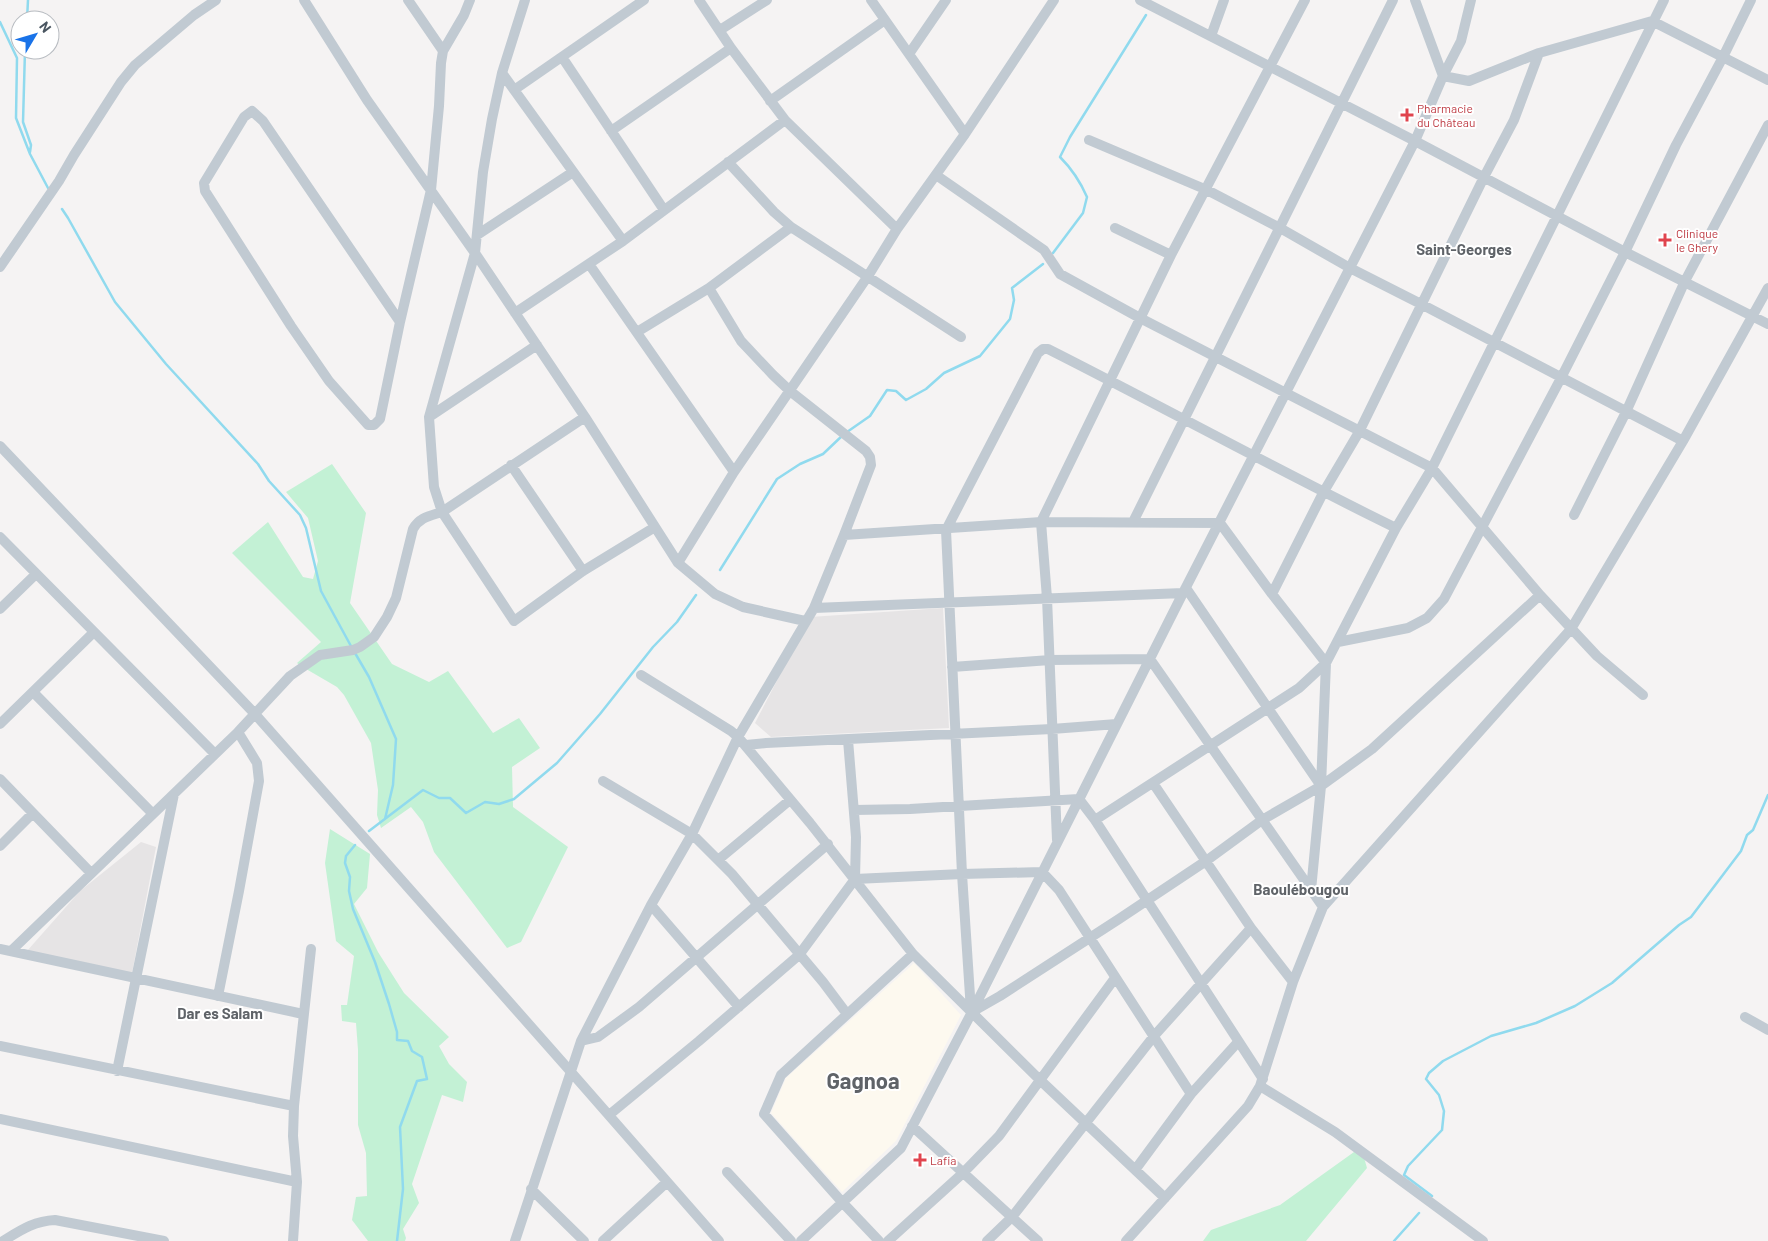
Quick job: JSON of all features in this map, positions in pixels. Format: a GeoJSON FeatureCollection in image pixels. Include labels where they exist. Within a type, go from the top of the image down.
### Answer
{"type":"FeatureCollection","features":[{"type":"Feature","properties":{"kind":"street"},"geometry":{"type":"LineString","coordinates":[[0,267],[59,181],[120,82],[135,66],[179,28],[216,0]]}},
{"type":"Feature","properties":{"kind":"street"},"geometry":{"type":"LineString","coordinates":[[304,0],[367,100],[475,253],[585,417],[678,563],[715,594],[743,607],[805,621]]}},
{"type":"Feature","properties":{"kind":"street"},"geometry":{"type":"LineString","coordinates":[[408,0],[443,51]]}},
{"type":"Feature","properties":{"kind":"street"},"geometry":{"type":"LineString","coordinates":[[400,322],[263,121],[252,111],[244,117],[204,183],[205,191],[291,326],[329,381],[368,424],[374,425],[380,419],[430,190],[439,106],[440,63],[443,51],[464,15],[470,0]]}},
{"type":"Feature","properties":{"kind":"street"},"geometry":{"type":"LineString","coordinates":[[525,0],[502,73],[492,119],[483,172],[475,253],[429,417],[434,486],[442,512],[514,621],[583,571],[655,528]]}},
{"type":"Feature","properties":{"kind":"street"},"geometry":{"type":"LineString","coordinates":[[514,90],[644,0]]}},
{"type":"Feature","properties":{"kind":"street"},"geometry":{"type":"LineString","coordinates":[[699,0],[731,48],[785,120],[898,229]]}},
{"type":"Feature","properties":{"kind":"street"},"geometry":{"type":"LineString","coordinates":[[720,30],[767,0]]}},
{"type":"Feature","properties":{"kind":"street"},"geometry":{"type":"LineString","coordinates":[[871,0],[965,134]]}},
{"type":"Feature","properties":{"kind":"street"},"geometry":{"type":"LineString","coordinates":[[909,54],[946,0]]}},
{"type":"Feature","properties":{"kind":"street"},"geometry":{"type":"LineString","coordinates":[[678,563],[734,472],[898,229],[965,134],[1054,0]]}},
{"type":"Feature","properties":{"kind":"street"},"geometry":{"type":"LineString","coordinates":[[1140,0],[1484,176],[1625,252],[1768,324]]}},
{"type":"Feature","properties":{"kind":"street"},"geometry":{"type":"LineString","coordinates":[[1211,36],[1224,0]]}},
{"type":"Feature","properties":{"kind":"street"},"geometry":{"type":"LineString","coordinates":[[1057,842],[1047,598],[1041,522],[1171,255],[1306,0]]}},
{"type":"Feature","properties":{"kind":"street"},"geometry":{"type":"LineString","coordinates":[[1132,522],[1393,0]]}},
{"type":"Feature","properties":{"kind":"street"},"geometry":{"type":"LineString","coordinates":[[1415,0],[1443,76]]}},
{"type":"Feature","properties":{"kind":"street"},"geometry":{"type":"LineString","coordinates":[[801,1241],[900,1148],[912,1126],[972,1012],[1415,141],[1443,76],[1461,41],[1471,0]]}},
{"type":"Feature","properties":{"kind":"street"},"geometry":{"type":"LineString","coordinates":[[1095,820],[1299,688],[1326,663],[1396,528],[1432,468],[1664,0]]}},
{"type":"Feature","properties":{"kind":"street"},"geometry":{"type":"LineString","coordinates":[[1338,642],[1408,628],[1426,618],[1444,599],[1561,378],[1625,252],[1676,145],[1751,0]]}},
{"type":"Feature","properties":{"kind":"street"},"geometry":{"type":"LineString","coordinates":[[770,100],[884,20]]}},
{"type":"Feature","properties":{"kind":"street"},"geometry":{"type":"LineString","coordinates":[[1443,76],[1469,80],[1539,53],[1652,21],[1768,80]]}},
{"type":"Feature","properties":{"kind":"street"},"geometry":{"type":"LineString","coordinates":[[611,131],[731,48]]}},
{"type":"Feature","properties":{"kind":"street"},"geometry":{"type":"LineString","coordinates":[[1272,594],[1323,493],[1359,432],[1484,176],[1514,120],[1539,53]]}},
{"type":"Feature","properties":{"kind":"street"},"geometry":{"type":"LineString","coordinates":[[562,57],[664,210]]}},
{"type":"Feature","properties":{"kind":"street"},"geometry":{"type":"LineString","coordinates":[[502,73],[623,241]]}},
{"type":"Feature","properties":{"kind":"street"},"geometry":{"type":"LineString","coordinates":[[515,314],[623,241],[785,120]]}},
{"type":"Feature","properties":{"kind":"street"},"geometry":{"type":"LineString","coordinates":[[1574,515],[1626,412],[1685,281],[1768,125]]}},
{"type":"Feature","properties":{"kind":"street"},"geometry":{"type":"LineString","coordinates":[[1089,140],[1207,190],[1280,228],[1350,268],[1682,441]]}},
{"type":"Feature","properties":{"kind":"street"},"geometry":{"type":"LineString","coordinates":[[728,162],[774,212],[791,227],[961,337]]}},
{"type":"Feature","properties":{"kind":"street"},"geometry":{"type":"LineString","coordinates":[[477,235],[573,172]]}},
{"type":"Feature","properties":{"kind":"street"},"geometry":{"type":"LineString","coordinates":[[936,175],[1044,250],[1060,274],[1140,318],[1432,468],[1540,595],[1596,656],[1643,695]]}},
{"type":"Feature","properties":{"kind":"street"},"geometry":{"type":"LineString","coordinates":[[637,332],[710,288],[791,227]]}},
{"type":"Feature","properties":{"kind":"street"},"geometry":{"type":"LineString","coordinates":[[1115,228],[1171,255]]}},
{"type":"Feature","properties":{"kind":"street"},"geometry":{"type":"LineString","coordinates":[[590,264],[734,472]]}},
{"type":"Feature","properties":{"kind":"street"},"geometry":{"type":"LineString","coordinates":[[514,1241],[581,1041],[651,906],[692,834],[738,737],[814,608],[871,465],[870,457],[866,452],[790,391],[741,341],[710,288]]}},
{"type":"Feature","properties":{"kind":"street"},"geometry":{"type":"LineString","coordinates":[[1126,1241],[1248,1106],[1261,1083],[1293,982],[1323,906],[1571,628],[1682,441],[1768,288]]}},
{"type":"Feature","properties":{"kind":"street"},"geometry":{"type":"LineString","coordinates":[[429,417],[537,345]]}},
{"type":"Feature","properties":{"kind":"street"},"geometry":{"type":"LineString","coordinates":[[972,1012],[962,874],[946,530],[1038,353],[1043,349],[1048,349],[1254,455],[1323,493],[1396,528]]}},
{"type":"Feature","properties":{"kind":"street"},"geometry":{"type":"LineString","coordinates":[[3,951],[91,874],[238,732],[280,685],[299,668],[320,655],[360,648],[374,637],[396,598],[413,529],[418,521],[426,516],[442,512],[585,417]]}},
{"type":"Feature","properties":{"kind":"street"},"geometry":{"type":"LineString","coordinates":[[0,446],[255,714],[719,1241]]}},
{"type":"Feature","properties":{"kind":"street"},"geometry":{"type":"LineString","coordinates":[[512,465],[583,571]]}},
{"type":"Feature","properties":{"kind":"street"},"geometry":{"type":"LineString","coordinates":[[844,535],[946,530],[1041,522],[1220,524]]}},
{"type":"Feature","properties":{"kind":"street"},"geometry":{"type":"LineString","coordinates":[[1220,524],[1326,663],[1321,786],[1311,890]]}},
{"type":"Feature","properties":{"kind":"street"},"geometry":{"type":"LineString","coordinates":[[0,537],[215,754]]}},
{"type":"Feature","properties":{"kind":"street"},"geometry":{"type":"LineString","coordinates":[[0,609],[36,574]]}},
{"type":"Feature","properties":{"kind":"street"},"geometry":{"type":"LineString","coordinates":[[814,608],[1185,591]]}},
{"type":"Feature","properties":{"kind":"street"},"geometry":{"type":"LineString","coordinates":[[1185,591],[1321,786]]}},
{"type":"Feature","properties":{"kind":"street"},"geometry":{"type":"LineString","coordinates":[[972,1012],[1000,996],[1146,901],[1206,861],[1262,820],[1321,786],[1372,749],[1540,595]]}},
{"type":"Feature","properties":{"kind":"street"},"geometry":{"type":"LineString","coordinates":[[0,724],[94,632]]}},
{"type":"Feature","properties":{"kind":"street"},"geometry":{"type":"LineString","coordinates":[[1150,659],[1323,906]]}},
{"type":"Feature","properties":{"kind":"street"},"geometry":{"type":"LineString","coordinates":[[952,667],[1050,660],[1150,659]]}},
{"type":"Feature","properties":{"kind":"street"},"geometry":{"type":"LineString","coordinates":[[640,675],[738,737],[828,844],[913,954],[1040,1080],[1166,1198]]}},
{"type":"Feature","properties":{"kind":"street"},"geometry":{"type":"LineString","coordinates":[[33,692],[153,814]]}},
{"type":"Feature","properties":{"kind":"street"},"geometry":{"type":"LineString","coordinates":[[746,746],[766,743],[1117,724]]}},
{"type":"Feature","properties":{"kind":"street"},"geometry":{"type":"LineString","coordinates":[[218,996],[259,781],[257,763],[238,732]]}},
{"type":"Feature","properties":{"kind":"street"},"geometry":{"type":"LineString","coordinates":[[609,1115],[799,955],[856,879],[856,837],[848,740]]}},
{"type":"Feature","properties":{"kind":"street"},"geometry":{"type":"LineString","coordinates":[[0,779],[91,874]]}},
{"type":"Feature","properties":{"kind":"street"},"geometry":{"type":"LineString","coordinates":[[604,781],[692,834],[758,905],[823,982],[847,1014]]}},
{"type":"Feature","properties":{"kind":"street"},"geometry":{"type":"LineString","coordinates":[[1154,783],[1252,928],[1293,982]]}},
{"type":"Feature","properties":{"kind":"street"},"geometry":{"type":"LineString","coordinates":[[117,1071],[174,793]]}},
{"type":"Feature","properties":{"kind":"street"},"geometry":{"type":"LineString","coordinates":[[854,810],[1079,799]]}},
{"type":"Feature","properties":{"kind":"street"},"geometry":{"type":"LineString","coordinates":[[1079,799],[1095,820],[1202,985],[1261,1083],[1335,1132],[1483,1241]]}},
{"type":"Feature","properties":{"kind":"street"},"geometry":{"type":"LineString","coordinates":[[718,860],[790,800]]}},
{"type":"Feature","properties":{"kind":"street"},"geometry":{"type":"LineString","coordinates":[[0,846],[33,813]]}},
{"type":"Feature","properties":{"kind":"street"},"geometry":{"type":"LineString","coordinates":[[581,1041],[598,1037],[639,1007],[828,844]]}},
{"type":"Feature","properties":{"kind":"street"},"geometry":{"type":"LineString","coordinates":[[856,879],[1042,872],[1059,890],[1191,1094]]}},
{"type":"Feature","properties":{"kind":"street"},"geometry":{"type":"LineString","coordinates":[[651,906],[738,1007]]}},
{"type":"Feature","properties":{"kind":"street"},"geometry":{"type":"LineString","coordinates":[[987,1241],[1012,1217],[1154,1036],[1252,928]]}},
{"type":"Feature","properties":{"kind":"street"},"geometry":{"type":"LineString","coordinates":[[293,1241],[297,1182],[293,1136],[294,1106],[311,948]]}},
{"type":"Feature","properties":{"kind":"street"},"geometry":{"type":"LineString","coordinates":[[3,951],[303,1014]]}},
{"type":"Feature","properties":{"kind":"street"},"geometry":{"type":"LineString","coordinates":[[879,1241],[764,1114],[781,1075],[913,954]]}},
{"type":"Feature","properties":{"kind":"street"},"geometry":{"type":"LineString","coordinates":[[888,1241],[963,1173],[999,1136],[1115,978]]}},
{"type":"Feature","properties":{"kind":"street"},"geometry":{"type":"LineString","coordinates":[[1745,1017],[1768,1030]]}},
{"type":"Feature","properties":{"kind":"street"},"geometry":{"type":"LineString","coordinates":[[1135,1170],[1191,1094],[1238,1042]]}},
{"type":"Feature","properties":{"kind":"street"},"geometry":{"type":"LineString","coordinates":[[0,1046],[294,1106]]}},
{"type":"Feature","properties":{"kind":"street"},"geometry":{"type":"LineString","coordinates":[[0,1119],[297,1182]]}},
{"type":"Feature","properties":{"kind":"street"},"geometry":{"type":"LineString","coordinates":[[912,1126],[1038,1241]]}},
{"type":"Feature","properties":{"kind":"street"},"geometry":{"type":"LineString","coordinates":[[727,1172],[791,1241]]}},
{"type":"Feature","properties":{"kind":"street"},"geometry":{"type":"LineString","coordinates":[[603,1241],[667,1182]]}},
{"type":"Feature","properties":{"kind":"street"},"geometry":{"type":"LineString","coordinates":[[531,1189],[584,1241]]}},
{"type":"Feature","properties":{"kind":"street"},"geometry":{"type":"LineString","coordinates":[[4,1241],[30,1225],[42,1221],[55,1220],[118,1236],[164,1241]]}},
{"type":"Feature","properties":{"kind":"shaded area"},"geometry":{"type":"Polygon","coordinates":[[[943,608],[949,728],[771,737],[755,723],[810,617],[943,608]]]}},
{"type":"Feature","properties":{"kind":"shaded area"},"geometry":{"type":"Polygon","coordinates":[[[141,842],[156,847],[132,973],[27,951],[80,891],[141,842]]]}},
{"type":"Feature","properties":{"kind":"shaded area"},"geometry":{"type":"Polygon","coordinates":[[[914,963],[961,1015],[896,1141],[842,1192],[771,1113],[786,1078],[914,963]]]}},
{"type":"Feature","properties":{"kind":"green space"},"geometry":{"type":"Polygon","coordinates":[[[332,464],[366,513],[350,603],[392,664],[429,682],[448,671],[493,733],[519,718],[540,748],[512,767],[513,807],[568,847],[521,942],[507,948],[434,852],[423,822],[411,807],[381,828],[377,815],[378,790],[371,743],[344,695],[337,687],[297,663],[321,642],[232,553],[268,522],[303,577],[313,579],[318,561],[308,518],[286,492],[332,464]]]}},
{"type":"Feature","properties":{"kind":"green space"},"geometry":{"type":"Polygon","coordinates":[[[330,829],[370,854],[367,888],[354,904],[378,952],[404,993],[449,1037],[439,1046],[449,1064],[467,1082],[463,1102],[442,1095],[412,1184],[419,1203],[403,1229],[405,1241],[368,1241],[352,1220],[356,1197],[367,1196],[366,1153],[358,1125],[356,1023],[342,1021],[341,1005],[347,1005],[354,956],[336,941],[325,863],[330,829]]]}},
{"type":"Feature","properties":{"kind":"green space"},"geometry":{"type":"Polygon","coordinates":[[[1361,1147],[1367,1168],[1306,1241],[1203,1241],[1211,1230],[1280,1205],[1361,1147]]]}},
{"type":"Feature","properties":{"kind":"waterway"},"geometry":{"type":"LineString","coordinates":[[28,0],[28,10]]}},
{"type":"Feature","properties":{"kind":"waterway"},"geometry":{"type":"LineString","coordinates":[[1053,253],[1083,213],[1087,197],[1075,175],[1060,157],[1070,137],[1146,15]]}},
{"type":"Feature","properties":{"kind":"waterway"},"geometry":{"type":"LineString","coordinates":[[0,22],[17,58],[16,118],[30,154],[48,188]]}},
{"type":"Feature","properties":{"kind":"waterway"},"geometry":{"type":"LineString","coordinates":[[25,60],[23,122],[31,145],[30,152]]}},
{"type":"Feature","properties":{"kind":"waterway"},"geometry":{"type":"LineString","coordinates":[[62,209],[115,302],[166,364],[258,464],[269,481],[300,515],[306,528],[321,591],[352,648]]}},
{"type":"Feature","properties":{"kind":"waterway"},"geometry":{"type":"LineString","coordinates":[[847,432],[870,416],[887,390],[896,391],[906,400],[926,389],[944,373],[980,356],[1010,319],[1014,300],[1012,288],[1043,264]]}},
{"type":"Feature","properties":{"kind":"waterway"},"geometry":{"type":"LineString","coordinates":[[720,570],[777,479],[800,464],[823,454],[843,435]]}},
{"type":"Feature","properties":{"kind":"waterway"},"geometry":{"type":"LineString","coordinates":[[369,831],[423,790],[439,798],[450,798],[466,813],[485,802],[499,804],[514,799],[557,763],[600,714],[653,647],[677,622],[696,595]]}},
{"type":"Feature","properties":{"kind":"waterway"},"geometry":{"type":"LineString","coordinates":[[355,653],[369,677],[396,739],[393,785],[385,819]]}},
{"type":"Feature","properties":{"kind":"waterway"},"geometry":{"type":"LineString","coordinates":[[1432,1196],[1404,1175],[1408,1166],[1442,1130],[1444,1111],[1439,1095],[1426,1079],[1429,1073],[1443,1061],[1491,1036],[1536,1023],[1575,1006],[1612,983],[1679,925],[1691,917],[1741,851],[1747,835],[1753,830],[1768,795]]}},
{"type":"Feature","properties":{"kind":"waterway"},"geometry":{"type":"LineString","coordinates":[[355,845],[346,856],[345,863],[350,877],[349,891],[353,909],[375,962],[397,1032],[397,1040],[408,1041],[412,1051],[422,1057],[427,1079],[417,1081],[400,1127],[403,1189],[397,1241]]}},
{"type":"Feature","properties":{"kind":"waterway"},"geometry":{"type":"LineString","coordinates":[[1394,1241],[1419,1213]]}},
{"type":"Feature","properties":{"kind":"place","name":"Pharmacie du Château"},"geometry":{"type":"Point","coordinates":[1407,115]}},
{"type":"Feature","properties":{"kind":"place","name":"Clinique le Ghery"},"geometry":{"type":"Point","coordinates":[1665,240]}},
{"type":"Feature","properties":{"kind":"place","name":"Lafia"},"geometry":{"type":"Point","coordinates":[920,1160]}},
{"type":"Feature","properties":{"kind":"district","name":"Saint-Georges"},"geometry":{"type":"Point","coordinates":[1464,249]}},
{"type":"Feature","properties":{"kind":"district","name":"Baoulébougou"},"geometry":{"type":"Point","coordinates":[1301,889]}},
{"type":"Feature","properties":{"kind":"district","name":"Dar es Salam"},"geometry":{"type":"Point","coordinates":[220,1013]}},
{"type":"Feature","properties":{"kind":"district","name":"Gagnoa"},"geometry":{"type":"Point","coordinates":[863,1080]}}]}
